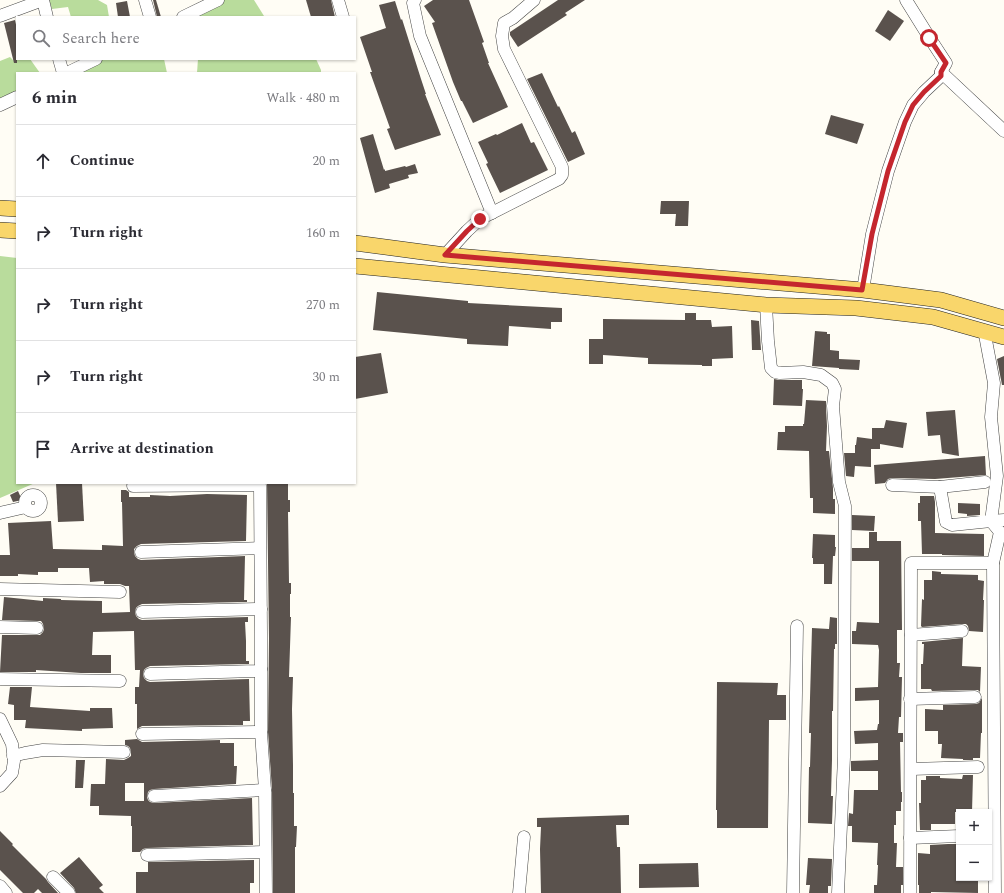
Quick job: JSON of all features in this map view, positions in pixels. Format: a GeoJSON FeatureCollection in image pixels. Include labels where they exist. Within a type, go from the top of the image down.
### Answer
{"type":"FeatureCollection","features":[{"type":"Feature","properties":{"kind":"main road"},"geometry":{"type":"LineString","coordinates":[[0,208],[16,209]]}},
{"type":"Feature","properties":{"kind":"main road"},"geometry":{"type":"LineString","coordinates":[[0,230],[16,233]]}},
{"type":"Feature","properties":{"kind":"main road"},"geometry":{"type":"LineString","coordinates":[[356,243],[445,255],[862,290],[941,300],[1004,318]]}},
{"type":"Feature","properties":{"kind":"main road"},"geometry":{"type":"LineString","coordinates":[[356,266],[766,305],[856,308],[933,317],[1004,337]]}},
{"type":"Feature","properties":{"kind":"street"},"geometry":{"type":"LineString","coordinates":[[0,16],[43,0],[46,16]]}},
{"type":"Feature","properties":{"kind":"street"},"geometry":{"type":"LineString","coordinates":[[145,0],[150,16]]}},
{"type":"Feature","properties":{"kind":"street"},"geometry":{"type":"LineString","coordinates":[[184,16],[218,0]]}},
{"type":"Feature","properties":{"kind":"street"},"geometry":{"type":"LineString","coordinates":[[338,0],[343,16]]}},
{"type":"Feature","properties":{"kind":"street"},"geometry":{"type":"LineString","coordinates":[[415,0],[414,3],[420,36],[492,212]]}},
{"type":"Feature","properties":{"kind":"street"},"geometry":{"type":"LineString","coordinates":[[445,255],[480,219],[559,179],[562,175],[562,167],[504,49],[502,36],[504,23],[513,18],[534,0]]}},
{"type":"Feature","properties":{"kind":"street"},"geometry":{"type":"LineString","coordinates":[[862,290],[872,234],[888,171],[905,122],[913,105],[941,76],[941,72],[946,63],[906,0]]}},
{"type":"Feature","properties":{"kind":"street"},"geometry":{"type":"LineString","coordinates":[[59,60],[63,72]]}},
{"type":"Feature","properties":{"kind":"street"},"geometry":{"type":"LineString","coordinates":[[69,72],[94,60]]}},
{"type":"Feature","properties":{"kind":"street"},"geometry":{"type":"LineString","coordinates":[[941,72],[1004,131]]}},
{"type":"Feature","properties":{"kind":"street"},"geometry":{"type":"LineString","coordinates":[[0,105],[16,97]]}},
{"type":"Feature","properties":{"kind":"street"},"geometry":{"type":"LineString","coordinates":[[766,305],[771,368],[775,372],[780,373],[803,372],[821,375],[832,382],[835,389],[833,406],[839,482],[845,506],[844,757],[838,893]]}},
{"type":"Feature","properties":{"kind":"street"},"geometry":{"type":"LineString","coordinates":[[986,332],[985,335],[994,383],[991,417],[997,476],[991,521],[1000,532],[993,563],[994,893]]}},
{"type":"Feature","properties":{"kind":"street"},"geometry":{"type":"LineString","coordinates":[[892,485],[940,488],[984,482]]}},
{"type":"Feature","properties":{"kind":"street"},"geometry":{"type":"LineString","coordinates":[[133,486],[260,485],[261,732],[266,893]]}},
{"type":"Feature","properties":{"kind":"street"},"geometry":{"type":"LineString","coordinates":[[940,488],[946,522],[952,525],[1004,520]]}},
{"type":"Feature","properties":{"kind":"street"},"geometry":{"type":"LineString","coordinates":[[0,513],[26,507]]}},
{"type":"Feature","properties":{"kind":"street"},"geometry":{"type":"LineString","coordinates":[[141,552],[260,548]]}},
{"type":"Feature","properties":{"kind":"street"},"geometry":{"type":"LineString","coordinates":[[910,893],[911,563],[993,563]]}},
{"type":"Feature","properties":{"kind":"street"},"geometry":{"type":"LineString","coordinates":[[0,589],[120,592]]}},
{"type":"Feature","properties":{"kind":"street"},"geometry":{"type":"LineString","coordinates":[[142,612],[261,609]]}},
{"type":"Feature","properties":{"kind":"street"},"geometry":{"type":"LineString","coordinates":[[793,893],[797,626]]}},
{"type":"Feature","properties":{"kind":"street"},"geometry":{"type":"LineString","coordinates":[[0,627],[37,628]]}},
{"type":"Feature","properties":{"kind":"street"},"geometry":{"type":"LineString","coordinates":[[911,635],[962,631]]}},
{"type":"Feature","properties":{"kind":"street"},"geometry":{"type":"LineString","coordinates":[[150,674],[260,671],[261,669]]}},
{"type":"Feature","properties":{"kind":"street"},"geometry":{"type":"LineString","coordinates":[[0,679],[120,681]]}},
{"type":"Feature","properties":{"kind":"street"},"geometry":{"type":"LineString","coordinates":[[910,699],[976,697]]}},
{"type":"Feature","properties":{"kind":"street"},"geometry":{"type":"LineString","coordinates":[[0,719],[12,744],[14,761],[12,773],[0,786]]}},
{"type":"Feature","properties":{"kind":"street"},"geometry":{"type":"LineString","coordinates":[[142,734],[261,732]]}},
{"type":"Feature","properties":{"kind":"street"},"geometry":{"type":"LineString","coordinates":[[13,756],[25,752],[43,750],[124,752]]}},
{"type":"Feature","properties":{"kind":"street"},"geometry":{"type":"LineString","coordinates":[[911,769],[978,767]]}},
{"type":"Feature","properties":{"kind":"street"},"geometry":{"type":"LineString","coordinates":[[154,796],[264,790]]}},
{"type":"Feature","properties":{"kind":"street"},"geometry":{"type":"LineString","coordinates":[[910,838],[956,836]]}},
{"type":"Feature","properties":{"kind":"street"},"geometry":{"type":"LineString","coordinates":[[519,893],[524,837]]}},
{"type":"Feature","properties":{"kind":"street"},"geometry":{"type":"LineString","coordinates":[[147,855],[265,852]]}},
{"type":"Feature","properties":{"kind":"street"},"geometry":{"type":"LineString","coordinates":[[53,877],[69,893]]}},
{"type":"Feature","properties":{"kind":"street"},"geometry":{"type":"LineString","coordinates":[[0,886],[6,893]]}},
{"type":"Feature","properties":{"kind":"green space"},"geometry":{"type":"Polygon","coordinates":[[[49,0],[98,0],[107,5],[109,16],[71,16],[68,7],[52,9],[49,0]]]}},
{"type":"Feature","properties":{"kind":"green space"},"geometry":{"type":"Polygon","coordinates":[[[212,0],[254,0],[264,16],[191,16],[212,0]]]}},
{"type":"Feature","properties":{"kind":"green space"},"geometry":{"type":"Polygon","coordinates":[[[10,57],[14,61],[31,60],[39,72],[16,72],[16,92],[0,100],[0,61],[10,57]]]}},
{"type":"Feature","properties":{"kind":"green space"},"geometry":{"type":"Polygon","coordinates":[[[94,60],[164,60],[167,72],[76,72],[94,60]]]}},
{"type":"Feature","properties":{"kind":"green space"},"geometry":{"type":"Polygon","coordinates":[[[198,60],[316,60],[321,70],[321,72],[197,72],[198,60]]]}},
{"type":"Feature","properties":{"kind":"green space"},"geometry":{"type":"Polygon","coordinates":[[[0,256],[16,258],[16,484],[33,484],[0,498],[0,256]]]}},
{"type":"Feature","properties":{"kind":"building"},"geometry":{"type":"Polygon","coordinates":[[[153,0],[156,0],[161,16],[157,16],[153,0]]]}},
{"type":"Feature","properties":{"kind":"building"},"geometry":{"type":"Polygon","coordinates":[[[306,0],[331,0],[335,16],[311,16],[306,0]]]}},
{"type":"Feature","properties":{"kind":"building"},"geometry":{"type":"Polygon","coordinates":[[[433,0],[469,0],[484,42],[482,43],[488,63],[508,107],[473,123],[453,82],[432,23],[435,22],[424,6],[433,0]]]}},
{"type":"Feature","properties":{"kind":"building"},"geometry":{"type":"Polygon","coordinates":[[[558,0],[585,0],[565,13],[567,15],[518,47],[510,35],[510,32],[558,0]]]}},
{"type":"Feature","properties":{"kind":"building"},"geometry":{"type":"Polygon","coordinates":[[[127,1],[130,16],[118,16],[116,3],[127,1]]]}},
{"type":"Feature","properties":{"kind":"building"},"geometry":{"type":"Polygon","coordinates":[[[395,1],[425,94],[441,135],[395,150],[387,129],[390,128],[370,72],[372,72],[360,37],[386,28],[379,5],[395,1]]]}},
{"type":"Feature","properties":{"kind":"building"},"geometry":{"type":"Polygon","coordinates":[[[888,10],[904,21],[890,41],[875,31],[888,10]]]}},
{"type":"Feature","properties":{"kind":"building"},"geometry":{"type":"Polygon","coordinates":[[[15,20],[17,63],[14,63],[4,23],[15,20]]]}},
{"type":"Feature","properties":{"kind":"building"},"geometry":{"type":"Polygon","coordinates":[[[542,73],[572,133],[575,131],[585,154],[568,162],[527,79],[542,73]]]}},
{"type":"Feature","properties":{"kind":"building"},"geometry":{"type":"Polygon","coordinates":[[[831,115],[864,124],[857,144],[825,134],[831,115]]]}},
{"type":"Feature","properties":{"kind":"building"},"geometry":{"type":"Polygon","coordinates":[[[522,123],[531,143],[534,142],[548,170],[500,193],[486,164],[488,163],[478,142],[522,123]]]}},
{"type":"Feature","properties":{"kind":"building"},"geometry":{"type":"Polygon","coordinates":[[[373,134],[385,171],[415,164],[418,173],[408,175],[409,178],[389,184],[390,188],[375,193],[360,138],[373,134]]]}},
{"type":"Feature","properties":{"kind":"building"},"geometry":{"type":"Polygon","coordinates":[[[661,201],[689,201],[688,226],[675,226],[676,214],[660,214],[661,201]]]}},
{"type":"Feature","properties":{"kind":"building"},"geometry":{"type":"Polygon","coordinates":[[[377,292],[468,301],[468,303],[562,308],[562,322],[551,322],[551,329],[509,326],[508,346],[467,344],[467,339],[373,330],[377,292]]]}},
{"type":"Feature","properties":{"kind":"building"},"geometry":{"type":"Polygon","coordinates":[[[685,313],[696,313],[696,320],[711,320],[712,327],[732,326],[733,358],[712,359],[712,366],[702,366],[648,364],[648,358],[603,355],[603,364],[589,364],[589,339],[603,339],[603,319],[685,320],[685,313]]]}},
{"type":"Feature","properties":{"kind":"building"},"geometry":{"type":"Polygon","coordinates":[[[751,320],[759,321],[761,350],[752,350],[751,320]]]}},
{"type":"Feature","properties":{"kind":"building"},"geometry":{"type":"Polygon","coordinates":[[[815,331],[827,332],[827,334],[830,334],[830,350],[839,351],[839,359],[860,360],[859,370],[812,366],[815,331]]]}},
{"type":"Feature","properties":{"kind":"building"},"geometry":{"type":"Polygon","coordinates":[[[381,353],[388,393],[356,399],[356,357],[381,353]]]}},
{"type":"Feature","properties":{"kind":"building"},"geometry":{"type":"Polygon","coordinates":[[[1004,356],[1004,385],[1002,385],[997,359],[1004,356]]]}},
{"type":"Feature","properties":{"kind":"building"},"geometry":{"type":"Polygon","coordinates":[[[774,379],[802,380],[802,406],[773,405],[774,379]]]}},
{"type":"Feature","properties":{"kind":"building"},"geometry":{"type":"Polygon","coordinates":[[[806,400],[826,401],[826,451],[829,451],[833,499],[835,499],[835,514],[813,513],[813,498],[810,498],[809,451],[777,450],[778,432],[785,432],[785,426],[803,426],[806,400]]]}},
{"type":"Feature","properties":{"kind":"building"},"geometry":{"type":"Polygon","coordinates":[[[955,410],[959,456],[942,453],[940,435],[928,436],[926,412],[955,410]]]}},
{"type":"Feature","properties":{"kind":"building"},"geometry":{"type":"Polygon","coordinates":[[[886,420],[907,423],[903,448],[880,444],[880,449],[871,449],[871,467],[855,466],[854,477],[846,476],[844,453],[855,453],[857,437],[872,439],[872,428],[884,428],[886,420]]]}},
{"type":"Feature","properties":{"kind":"building"},"geometry":{"type":"Polygon","coordinates":[[[985,456],[986,475],[935,479],[892,478],[888,479],[885,483],[875,484],[874,465],[985,456]]]}},
{"type":"Feature","properties":{"kind":"building"},"geometry":{"type":"Polygon","coordinates":[[[56,484],[82,484],[84,521],[58,522],[56,484]]]}},
{"type":"Feature","properties":{"kind":"building"},"geometry":{"type":"Polygon","coordinates":[[[267,484],[288,484],[288,500],[290,500],[290,512],[288,512],[289,583],[291,583],[289,677],[293,677],[293,793],[294,826],[297,826],[295,847],[295,893],[273,893],[272,790],[268,732],[269,638],[267,484]]]}},
{"type":"Feature","properties":{"kind":"building"},"geometry":{"type":"Polygon","coordinates":[[[121,490],[126,490],[129,492],[129,497],[207,494],[247,495],[246,541],[141,544],[134,549],[135,556],[141,560],[245,556],[244,600],[247,600],[247,602],[142,604],[136,608],[135,612],[136,616],[142,620],[248,617],[248,622],[245,622],[246,661],[249,661],[249,664],[150,666],[144,670],[143,674],[144,678],[150,682],[249,679],[250,721],[243,721],[243,725],[142,726],[137,729],[135,687],[139,687],[140,670],[135,670],[134,631],[93,632],[92,655],[111,655],[111,673],[36,670],[36,672],[0,672],[2,635],[40,635],[44,629],[41,621],[2,620],[4,597],[43,601],[43,598],[102,601],[102,613],[130,612],[129,586],[120,584],[104,584],[104,581],[90,582],[89,568],[58,568],[58,572],[38,572],[38,575],[18,574],[18,576],[0,576],[0,555],[10,555],[8,523],[51,521],[53,549],[102,550],[102,545],[123,546],[121,490]]]}},
{"type":"Feature","properties":{"kind":"building"},"geometry":{"type":"Polygon","coordinates":[[[18,491],[22,500],[13,502],[10,495],[18,491]]]}},
{"type":"Feature","properties":{"kind":"building"},"geometry":{"type":"Polygon","coordinates":[[[920,496],[934,496],[935,533],[984,534],[984,556],[922,554],[921,521],[918,521],[918,503],[920,503],[920,496]]]}},
{"type":"Feature","properties":{"kind":"building"},"geometry":{"type":"Polygon","coordinates":[[[958,503],[980,504],[980,515],[967,516],[967,514],[958,513],[958,503]]]}},
{"type":"Feature","properties":{"kind":"building"},"geometry":{"type":"Polygon","coordinates":[[[852,515],[875,516],[874,531],[852,530],[852,515]]]}},
{"type":"Feature","properties":{"kind":"building"},"geometry":{"type":"Polygon","coordinates":[[[869,532],[877,532],[877,541],[901,541],[902,630],[897,630],[897,663],[900,663],[899,677],[902,677],[901,717],[899,717],[898,733],[903,733],[903,742],[900,742],[902,802],[901,811],[896,811],[894,843],[897,843],[896,867],[903,867],[903,885],[901,885],[901,893],[874,893],[874,885],[877,885],[878,843],[852,842],[852,826],[848,826],[849,813],[853,814],[854,790],[878,790],[878,771],[851,771],[851,761],[878,760],[878,743],[855,744],[854,731],[877,730],[879,724],[879,700],[855,701],[855,688],[878,687],[878,645],[852,644],[852,631],[856,631],[857,622],[879,623],[879,561],[852,561],[852,548],[869,548],[869,532]]]}},
{"type":"Feature","properties":{"kind":"building"},"geometry":{"type":"Polygon","coordinates":[[[813,534],[835,535],[836,547],[835,556],[833,556],[832,584],[824,584],[824,564],[813,564],[813,534]]]}},
{"type":"Feature","properties":{"kind":"building"},"geometry":{"type":"Polygon","coordinates":[[[932,571],[941,572],[941,574],[978,575],[978,580],[984,581],[983,632],[969,631],[966,624],[921,626],[922,599],[924,600],[924,580],[932,580],[932,571]]]}},
{"type":"Feature","properties":{"kind":"building"},"geometry":{"type":"Polygon","coordinates":[[[830,617],[837,618],[837,644],[835,644],[834,649],[832,711],[832,824],[808,823],[812,628],[829,629],[830,617]]]}},
{"type":"Feature","properties":{"kind":"building"},"geometry":{"type":"Polygon","coordinates":[[[963,638],[962,666],[981,667],[980,692],[978,690],[932,691],[931,689],[921,689],[921,664],[923,664],[924,644],[922,644],[922,642],[963,638]]]}},
{"type":"Feature","properties":{"kind":"building"},"geometry":{"type":"Polygon","coordinates":[[[717,682],[778,683],[777,695],[786,695],[786,720],[769,720],[768,828],[717,828],[717,682]]]}},
{"type":"Feature","properties":{"kind":"building"},"geometry":{"type":"Polygon","coordinates":[[[10,687],[32,687],[30,707],[90,711],[90,708],[112,708],[113,728],[82,729],[82,731],[25,728],[26,720],[14,720],[14,705],[8,704],[10,687]]]}},
{"type":"Feature","properties":{"kind":"building"},"geometry":{"type":"Polygon","coordinates":[[[982,698],[980,758],[963,760],[941,758],[942,744],[938,744],[938,731],[925,731],[925,709],[943,710],[943,705],[976,704],[979,703],[982,698]]]}},
{"type":"Feature","properties":{"kind":"building"},"geometry":{"type":"Polygon","coordinates":[[[137,739],[142,742],[220,740],[220,743],[234,743],[234,766],[237,766],[236,784],[154,789],[148,792],[147,797],[150,802],[154,803],[252,798],[253,845],[147,848],[140,852],[132,852],[131,816],[99,815],[99,806],[90,806],[91,784],[105,784],[106,759],[124,760],[131,756],[130,748],[125,745],[125,740],[137,739]],[[125,783],[125,801],[144,801],[144,783],[125,783]]]}},
{"type":"Feature","properties":{"kind":"building"},"geometry":{"type":"Polygon","coordinates":[[[76,760],[85,760],[83,788],[75,788],[76,760]]]}},
{"type":"Feature","properties":{"kind":"building"},"geometry":{"type":"Polygon","coordinates":[[[963,775],[973,775],[972,809],[956,809],[955,824],[931,824],[931,830],[920,830],[919,803],[921,803],[921,780],[926,780],[926,776],[962,779],[963,775]]]}},
{"type":"Feature","properties":{"kind":"building"},"geometry":{"type":"Polygon","coordinates":[[[629,815],[629,825],[616,825],[617,847],[620,847],[621,893],[541,893],[541,827],[537,827],[537,818],[629,815]]]}},
{"type":"Feature","properties":{"kind":"building"},"geometry":{"type":"Polygon","coordinates":[[[0,831],[58,893],[42,893],[38,889],[34,893],[23,893],[0,870],[0,831]]]}},
{"type":"Feature","properties":{"kind":"building"},"geometry":{"type":"Polygon","coordinates":[[[956,844],[956,881],[978,881],[978,893],[919,893],[918,853],[930,854],[930,845],[956,844]]]}},
{"type":"Feature","properties":{"kind":"building"},"geometry":{"type":"Polygon","coordinates":[[[79,857],[103,885],[99,888],[104,893],[76,893],[74,888],[60,873],[79,857]]]}},
{"type":"Feature","properties":{"kind":"building"},"geometry":{"type":"Polygon","coordinates":[[[808,858],[832,859],[831,886],[828,886],[828,893],[809,893],[810,885],[806,885],[808,858]]]}},
{"type":"Feature","properties":{"kind":"building"},"geometry":{"type":"Polygon","coordinates":[[[254,860],[254,883],[250,883],[250,893],[136,893],[136,872],[148,872],[148,862],[254,860]]]}},
{"type":"Feature","properties":{"kind":"building"},"geometry":{"type":"Polygon","coordinates":[[[698,863],[699,887],[639,888],[639,864],[698,863]]]}},
{"type":"Feature","properties":{"kind":"route"},"geometry":{"type":"LineString","coordinates":[[480,219],[445,255],[862,290],[872,234],[888,171],[905,122],[913,105],[941,76],[941,72],[946,63],[929,38]]}}]}
